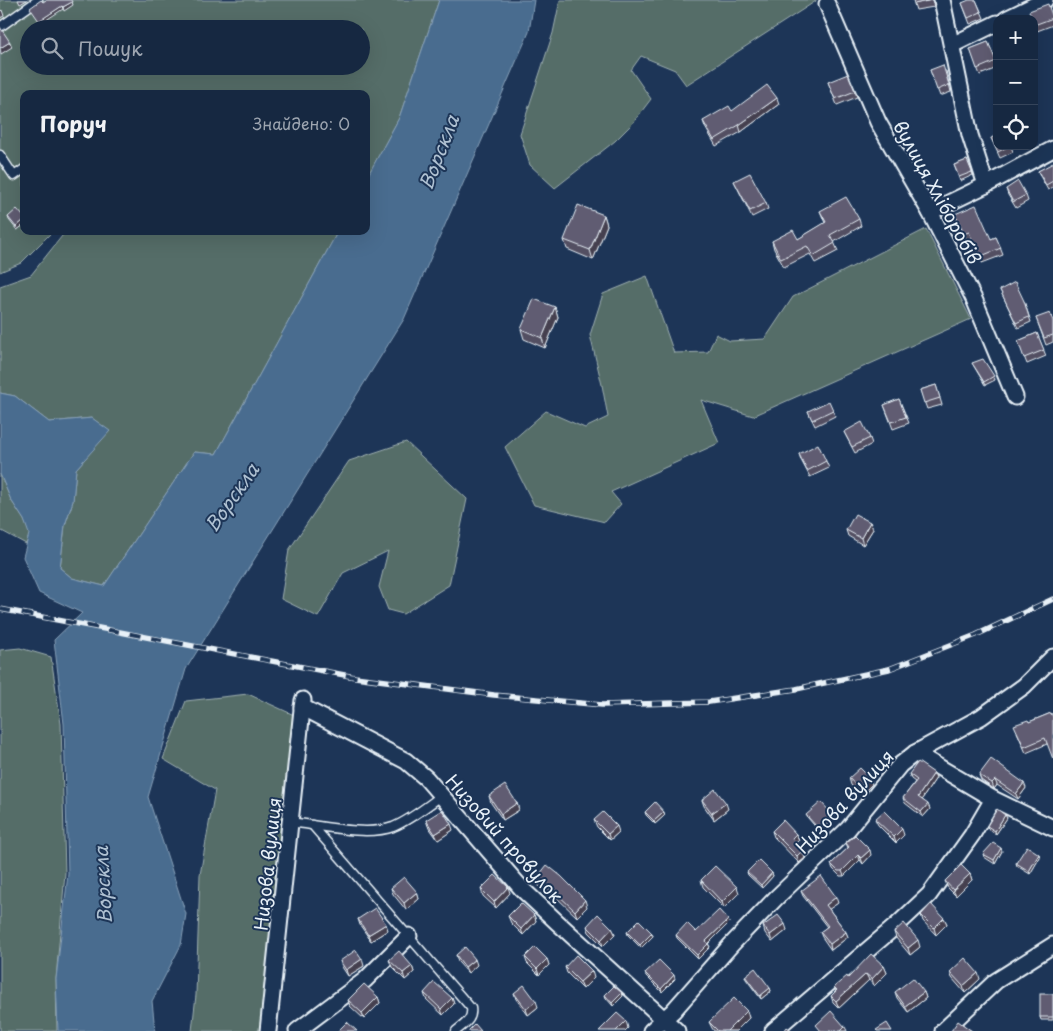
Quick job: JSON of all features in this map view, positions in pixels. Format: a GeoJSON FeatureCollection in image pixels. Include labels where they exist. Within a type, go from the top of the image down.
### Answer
{"type":"FeatureCollection","features":[{"type":"Feature","properties":{"kind":"street"},"geometry":{"type":"LineString","coordinates":[[942,0],[970,135],[986,184]]}},
{"type":"Feature","properties":{"kind":"street"},"geometry":{"type":"LineString","coordinates":[[1014,15],[1045,0]]}},
{"type":"Feature","properties":{"kind":"street","name":"вулиця Хліборобів"},"geometry":{"type":"LineString","coordinates":[[827,4],[878,122],[930,212],[974,299],[1015,397]]}},
{"type":"Feature","properties":{"kind":"street"},"geometry":{"type":"LineString","coordinates":[[952,45],[993,25]]}},
{"type":"Feature","properties":{"kind":"street"},"geometry":{"type":"LineString","coordinates":[[930,212],[1053,149]]}},
{"type":"Feature","properties":{"kind":"street","name":"Низова вулиця"},"geometry":{"type":"LineString","coordinates":[[651,1031],[776,898],[848,829],[900,765],[916,753],[981,717],[1024,686],[1053,657]]}},
{"type":"Feature","properties":{"kind":"street","name":"Низова вулиця"},"geometry":{"type":"LineString","coordinates":[[268,1031],[302,704]]}},
{"type":"Feature","properties":{"kind":"street","name":"Низовий провулок"},"geometry":{"type":"LineString","coordinates":[[302,704],[406,761],[426,778],[522,889],[665,1018]]}},
{"type":"Feature","properties":{"kind":"street"},"geometry":{"type":"LineString","coordinates":[[916,753],[994,798],[1053,828]]}},
{"type":"Feature","properties":{"kind":"street"},"geometry":{"type":"LineString","coordinates":[[773,1031],[897,926],[929,895],[972,835],[994,798]]}},
{"type":"Feature","properties":{"kind":"street"},"geometry":{"type":"LineString","coordinates":[[297,1031],[365,980],[409,936]]}},
{"type":"Feature","properties":{"kind":"street"},"geometry":{"type":"LineString","coordinates":[[943,1031],[996,981],[1053,945]]}},
{"type":"Feature","properties":{"kind":"street"},"geometry":{"type":"LineString","coordinates":[[665,1018],[677,1031]]}},
{"type":"Feature","properties":{"kind":"lane"},"geometry":{"type":"LineString","coordinates":[[0,27],[38,0]]}},
{"type":"Feature","properties":{"kind":"lane"},"geometry":{"type":"LineString","coordinates":[[0,155],[14,176],[20,172]]}},
{"type":"Feature","properties":{"kind":"lane"},"geometry":{"type":"LineString","coordinates":[[290,822],[358,830],[382,830],[403,822],[441,796]]}},
{"type":"Feature","properties":{"kind":"lane"},"geometry":{"type":"LineString","coordinates":[[312,825],[471,1008],[472,1013],[469,1020],[456,1031]]}},
{"type":"Feature","properties":{"kind":"green space"},"geometry":{"type":"Polygon","coordinates":[[[0,0],[439,0],[399,118],[370,172],[370,90],[20,90],[20,235],[49,235],[21,263],[0,272],[0,0]]]}},
{"type":"Feature","properties":{"kind":"green space"},"geometry":{"type":"Polygon","coordinates":[[[560,0],[816,1],[686,85],[675,70],[641,56],[631,70],[651,99],[632,124],[615,141],[555,188],[530,165],[520,134],[553,33],[560,0]]]}},
{"type":"Feature","properties":{"kind":"green space"},"geometry":{"type":"Polygon","coordinates":[[[926,229],[971,319],[753,416],[701,400],[719,443],[611,492],[621,504],[605,522],[534,505],[505,447],[546,411],[585,428],[608,417],[590,335],[603,294],[647,276],[674,353],[708,352],[716,334],[730,341],[765,339],[793,297],[926,229]]]}},
{"type":"Feature","properties":{"kind":"green space"},"geometry":{"type":"Polygon","coordinates":[[[63,235],[336,235],[216,454],[194,452],[104,586],[72,578],[60,568],[65,525],[73,501],[76,469],[109,431],[92,418],[49,422],[15,396],[0,393],[0,286],[31,275],[63,235]]]}},
{"type":"Feature","properties":{"kind":"green space"},"geometry":{"type":"Polygon","coordinates":[[[406,442],[467,499],[449,585],[403,614],[388,610],[379,587],[388,551],[343,573],[318,617],[281,599],[289,550],[349,461],[406,442]]]}},
{"type":"Feature","properties":{"kind":"green space"},"geometry":{"type":"Polygon","coordinates":[[[0,474],[11,500],[24,520],[30,534],[26,544],[0,530],[0,474]]]}},
{"type":"Feature","properties":{"kind":"green space"},"geometry":{"type":"Polygon","coordinates":[[[20,648],[51,657],[61,724],[65,873],[56,979],[57,1031],[0,1031],[0,650],[20,648]]]}},
{"type":"Feature","properties":{"kind":"green space"},"geometry":{"type":"Polygon","coordinates":[[[248,694],[294,715],[261,1031],[192,1031],[196,995],[200,875],[215,790],[163,759],[186,701],[248,694]]]}},
{"type":"Feature","properties":{"kind":"water","name":"Ворскла"},"geometry":{"type":"Polygon","coordinates":[[[439,0],[534,0],[529,32],[404,319],[186,669],[148,797],[186,914],[181,945],[152,1001],[155,1031],[58,1031],[56,979],[68,874],[64,724],[54,640],[82,613],[39,593],[23,557],[29,534],[24,520],[11,500],[0,474],[0,393],[15,396],[49,422],[92,418],[110,431],[76,469],[73,501],[65,525],[60,568],[72,578],[104,586],[194,452],[216,454],[336,235],[370,235],[370,172],[399,118],[439,0]]]}},
{"type":"Feature","properties":{"kind":"building"},"geometry":{"type":"Polygon","coordinates":[[[41,0],[43,2],[46,0],[71,0],[72,2],[41,20],[38,20],[30,8],[41,0]]]}},
{"type":"Feature","properties":{"kind":"building"},"geometry":{"type":"Polygon","coordinates":[[[913,0],[931,0],[914,4],[913,0]]]}},
{"type":"Feature","properties":{"kind":"building"},"geometry":{"type":"Polygon","coordinates":[[[976,0],[981,12],[968,18],[962,3],[976,0]]]}},
{"type":"Feature","properties":{"kind":"building"},"geometry":{"type":"Polygon","coordinates":[[[1048,4],[1053,18],[1038,24],[1038,15],[1030,15],[1029,11],[1048,4]]]}},
{"type":"Feature","properties":{"kind":"building"},"geometry":{"type":"Polygon","coordinates":[[[0,27],[10,42],[0,48],[0,27]]]}},
{"type":"Feature","properties":{"kind":"building"},"geometry":{"type":"Polygon","coordinates":[[[988,42],[993,54],[993,62],[977,69],[970,49],[988,42]]]}},
{"type":"Feature","properties":{"kind":"building"},"geometry":{"type":"Polygon","coordinates":[[[943,65],[949,85],[937,90],[930,70],[943,65]]]}},
{"type":"Feature","properties":{"kind":"building"},"geometry":{"type":"Polygon","coordinates":[[[848,74],[855,91],[835,99],[828,82],[848,74]]]}},
{"type":"Feature","properties":{"kind":"building"},"geometry":{"type":"Polygon","coordinates":[[[767,85],[777,98],[714,140],[703,121],[729,106],[732,111],[767,85]]]}},
{"type":"Feature","properties":{"kind":"building"},"geometry":{"type":"Polygon","coordinates":[[[967,160],[972,172],[959,177],[954,165],[967,160]]]}},
{"type":"Feature","properties":{"kind":"building"},"geometry":{"type":"Polygon","coordinates":[[[1053,163],[1053,181],[1046,185],[1038,171],[1053,163]]]}},
{"type":"Feature","properties":{"kind":"building"},"geometry":{"type":"Polygon","coordinates":[[[750,173],[766,203],[750,211],[734,181],[750,173]]]}},
{"type":"Feature","properties":{"kind":"building"},"geometry":{"type":"Polygon","coordinates":[[[1018,181],[1026,195],[1013,202],[1006,189],[1018,181]]]}},
{"type":"Feature","properties":{"kind":"building"},"geometry":{"type":"Polygon","coordinates":[[[846,197],[859,219],[830,235],[835,243],[813,256],[807,246],[781,259],[772,241],[793,230],[798,239],[826,222],[820,211],[846,197]]]}},
{"type":"Feature","properties":{"kind":"building"},"geometry":{"type":"Polygon","coordinates":[[[578,205],[604,215],[590,250],[564,240],[578,205]]]}},
{"type":"Feature","properties":{"kind":"building"},"geometry":{"type":"Polygon","coordinates":[[[976,205],[991,239],[996,237],[1001,248],[979,257],[969,232],[964,234],[955,214],[976,205]]]}},
{"type":"Feature","properties":{"kind":"building"},"geometry":{"type":"Polygon","coordinates":[[[17,209],[20,212],[20,224],[16,227],[8,217],[17,209]]]}},
{"type":"Feature","properties":{"kind":"building"},"geometry":{"type":"Polygon","coordinates":[[[1015,282],[1029,317],[1016,323],[1000,290],[1015,282]]]}},
{"type":"Feature","properties":{"kind":"building"},"geometry":{"type":"Polygon","coordinates":[[[534,299],[555,307],[542,338],[521,329],[534,299]]]}},
{"type":"Feature","properties":{"kind":"building"},"geometry":{"type":"Polygon","coordinates":[[[1050,313],[1053,321],[1053,335],[1044,338],[1036,318],[1050,313]]]}},
{"type":"Feature","properties":{"kind":"building"},"geometry":{"type":"Polygon","coordinates":[[[1037,333],[1044,350],[1024,358],[1018,341],[1037,333]]]}},
{"type":"Feature","properties":{"kind":"building"},"geometry":{"type":"Polygon","coordinates":[[[983,359],[994,376],[984,382],[972,363],[983,359]]]}},
{"type":"Feature","properties":{"kind":"building"},"geometry":{"type":"Polygon","coordinates":[[[936,385],[940,398],[924,403],[920,390],[936,385]]]}},
{"type":"Feature","properties":{"kind":"building"},"geometry":{"type":"Polygon","coordinates":[[[899,399],[906,417],[891,422],[884,405],[899,399]]]}},
{"type":"Feature","properties":{"kind":"building"},"geometry":{"type":"Polygon","coordinates":[[[829,401],[833,410],[812,420],[808,411],[829,401]]]}},
{"type":"Feature","properties":{"kind":"building"},"geometry":{"type":"Polygon","coordinates":[[[862,422],[870,438],[852,447],[844,432],[862,422]]]}},
{"type":"Feature","properties":{"kind":"building"},"geometry":{"type":"Polygon","coordinates":[[[818,444],[826,461],[807,471],[799,454],[818,444]]]}},
{"type":"Feature","properties":{"kind":"building"},"geometry":{"type":"Polygon","coordinates":[[[855,514],[870,522],[861,538],[846,530],[855,514]]]}},
{"type":"Feature","properties":{"kind":"building"},"geometry":{"type":"Polygon","coordinates":[[[1051,713],[1053,717],[1053,759],[1045,738],[1024,747],[1014,725],[1028,720],[1029,722],[1051,713]]]}},
{"type":"Feature","properties":{"kind":"building"},"geometry":{"type":"Polygon","coordinates":[[[991,759],[1024,783],[1016,794],[995,780],[992,783],[979,775],[991,759]]]}},
{"type":"Feature","properties":{"kind":"building"},"geometry":{"type":"Polygon","coordinates":[[[918,762],[934,773],[918,797],[928,804],[921,812],[903,798],[917,780],[909,774],[918,762]]]}},
{"type":"Feature","properties":{"kind":"building"},"geometry":{"type":"Polygon","coordinates":[[[860,768],[869,777],[858,788],[849,778],[860,768]]]}},
{"type":"Feature","properties":{"kind":"building"},"geometry":{"type":"Polygon","coordinates":[[[505,785],[517,803],[501,814],[489,796],[505,785]]]}},
{"type":"Feature","properties":{"kind":"building"},"geometry":{"type":"Polygon","coordinates":[[[715,789],[726,803],[712,813],[702,800],[715,789]]]}},
{"type":"Feature","properties":{"kind":"building"},"geometry":{"type":"Polygon","coordinates":[[[655,802],[664,812],[654,821],[645,812],[655,802]]]}},
{"type":"Feature","properties":{"kind":"building"},"geometry":{"type":"Polygon","coordinates":[[[821,802],[833,815],[818,828],[806,815],[821,802]]]}},
{"type":"Feature","properties":{"kind":"building"},"geometry":{"type":"Polygon","coordinates":[[[997,809],[1005,815],[995,831],[987,826],[997,809]]]}},
{"type":"Feature","properties":{"kind":"building"},"geometry":{"type":"Polygon","coordinates":[[[442,810],[451,824],[435,834],[426,820],[442,810]]]}},
{"type":"Feature","properties":{"kind":"building"},"geometry":{"type":"Polygon","coordinates":[[[884,811],[902,829],[894,837],[875,819],[884,811]]]}},
{"type":"Feature","properties":{"kind":"building"},"geometry":{"type":"Polygon","coordinates":[[[603,812],[617,826],[608,834],[594,820],[603,812]]]}},
{"type":"Feature","properties":{"kind":"building"},"geometry":{"type":"Polygon","coordinates":[[[783,820],[796,834],[792,838],[802,851],[797,856],[772,831],[783,820]]]}},
{"type":"Feature","properties":{"kind":"building"},"geometry":{"type":"Polygon","coordinates":[[[855,835],[870,850],[861,858],[858,855],[842,871],[838,871],[831,864],[849,847],[846,843],[855,835]]]}},
{"type":"Feature","properties":{"kind":"building"},"geometry":{"type":"Polygon","coordinates":[[[993,843],[1001,848],[994,860],[983,854],[993,843]]]}},
{"type":"Feature","properties":{"kind":"building"},"geometry":{"type":"Polygon","coordinates":[[[1027,846],[1039,854],[1029,871],[1016,863],[1027,846]]]}},
{"type":"Feature","properties":{"kind":"building"},"geometry":{"type":"Polygon","coordinates":[[[759,860],[772,873],[761,885],[747,872],[759,860]]]}},
{"type":"Feature","properties":{"kind":"building"},"geometry":{"type":"Polygon","coordinates":[[[547,865],[585,900],[575,911],[551,888],[550,890],[536,879],[547,865]]]}},
{"type":"Feature","properties":{"kind":"building"},"geometry":{"type":"Polygon","coordinates":[[[961,865],[970,874],[953,890],[945,881],[961,865]]]}},
{"type":"Feature","properties":{"kind":"building"},"geometry":{"type":"Polygon","coordinates":[[[715,866],[737,887],[722,902],[701,880],[715,866]]]}},
{"type":"Feature","properties":{"kind":"building"},"geometry":{"type":"Polygon","coordinates":[[[495,875],[508,887],[494,902],[481,889],[495,875]]]}},
{"type":"Feature","properties":{"kind":"building"},"geometry":{"type":"Polygon","coordinates":[[[821,876],[836,897],[826,905],[846,932],[830,944],[820,932],[828,926],[801,891],[821,876]]]}},
{"type":"Feature","properties":{"kind":"building"},"geometry":{"type":"Polygon","coordinates":[[[404,877],[417,892],[404,903],[391,888],[404,877]]]}},
{"type":"Feature","properties":{"kind":"building"},"geometry":{"type":"Polygon","coordinates":[[[521,903],[534,915],[521,929],[508,916],[521,903]]]}},
{"type":"Feature","properties":{"kind":"building"},"geometry":{"type":"Polygon","coordinates":[[[931,904],[944,918],[934,928],[921,915],[931,904]]]}},
{"type":"Feature","properties":{"kind":"building"},"geometry":{"type":"Polygon","coordinates":[[[375,908],[386,924],[368,935],[358,919],[375,908]]]}},
{"type":"Feature","properties":{"kind":"building"},"geometry":{"type":"Polygon","coordinates":[[[719,910],[728,920],[706,941],[708,944],[697,955],[676,935],[687,923],[696,932],[719,910]]]}},
{"type":"Feature","properties":{"kind":"building"},"geometry":{"type":"Polygon","coordinates":[[[598,914],[612,928],[601,940],[587,926],[598,914]]]}},
{"type":"Feature","properties":{"kind":"building"},"geometry":{"type":"Polygon","coordinates":[[[778,915],[785,924],[770,935],[763,926],[778,915]]]}},
{"type":"Feature","properties":{"kind":"building"},"geometry":{"type":"Polygon","coordinates":[[[639,920],[652,933],[640,945],[627,932],[639,920]]]}},
{"type":"Feature","properties":{"kind":"building"},"geometry":{"type":"Polygon","coordinates":[[[904,923],[918,940],[908,948],[894,932],[904,923]]]}},
{"type":"Feature","properties":{"kind":"building"},"geometry":{"type":"Polygon","coordinates":[[[465,947],[475,959],[465,967],[456,955],[465,947]]]}},
{"type":"Feature","properties":{"kind":"building"},"geometry":{"type":"Polygon","coordinates":[[[535,947],[547,959],[537,969],[525,957],[535,947]]]}},
{"type":"Feature","properties":{"kind":"building"},"geometry":{"type":"Polygon","coordinates":[[[356,950],[362,959],[346,970],[340,961],[356,950]]]}},
{"type":"Feature","properties":{"kind":"building"},"geometry":{"type":"Polygon","coordinates":[[[399,951],[412,966],[403,973],[389,960],[399,951]]]}},
{"type":"Feature","properties":{"kind":"building"},"geometry":{"type":"Polygon","coordinates":[[[871,954],[884,966],[872,979],[866,974],[836,1001],[831,996],[837,990],[834,987],[847,976],[848,978],[871,954]]]}},
{"type":"Feature","properties":{"kind":"building"},"geometry":{"type":"Polygon","coordinates":[[[576,955],[592,971],[580,982],[565,967],[576,955]]]}},
{"type":"Feature","properties":{"kind":"building"},"geometry":{"type":"Polygon","coordinates":[[[965,958],[978,973],[963,986],[950,972],[965,958]]]}},
{"type":"Feature","properties":{"kind":"building"},"geometry":{"type":"Polygon","coordinates":[[[659,960],[674,975],[661,989],[645,973],[659,960]]]}},
{"type":"Feature","properties":{"kind":"building"},"geometry":{"type":"Polygon","coordinates":[[[755,968],[770,988],[760,996],[745,976],[755,968]]]}},
{"type":"Feature","properties":{"kind":"building"},"geometry":{"type":"Polygon","coordinates":[[[913,978],[924,992],[905,1006],[895,992],[913,978]]]}},
{"type":"Feature","properties":{"kind":"building"},"geometry":{"type":"Polygon","coordinates":[[[434,982],[452,998],[441,1009],[424,993],[434,982]]]}},
{"type":"Feature","properties":{"kind":"building"},"geometry":{"type":"Polygon","coordinates":[[[364,984],[378,997],[362,1013],[348,1000],[364,984]]]}},
{"type":"Feature","properties":{"kind":"building"},"geometry":{"type":"Polygon","coordinates":[[[524,985],[536,1001],[526,1009],[514,993],[524,985]]]}},
{"type":"Feature","properties":{"kind":"building"},"geometry":{"type":"Polygon","coordinates":[[[614,986],[622,993],[612,1003],[605,995],[614,986]]]}},
{"type":"Feature","properties":{"kind":"building"},"geometry":{"type":"Polygon","coordinates":[[[1040,994],[1053,994],[1053,1017],[1040,1017],[1040,994]]]}},
{"type":"Feature","properties":{"kind":"building"},"geometry":{"type":"Polygon","coordinates":[[[734,998],[747,1011],[727,1031],[718,1031],[709,1022],[734,998]]]}},
{"type":"Feature","properties":{"kind":"building"},"geometry":{"type":"Polygon","coordinates":[[[831,1011],[845,1027],[841,1031],[821,1031],[816,1025],[831,1011]]]}},
{"type":"Feature","properties":{"kind":"building"},"geometry":{"type":"Polygon","coordinates":[[[617,1013],[626,1021],[616,1031],[599,1031],[617,1013]]]}},
{"type":"Feature","properties":{"kind":"building"},"geometry":{"type":"Polygon","coordinates":[[[958,1021],[972,1031],[951,1031],[958,1021]]]}},
{"type":"Feature","properties":{"kind":"building"},"geometry":{"type":"Polygon","coordinates":[[[347,1022],[357,1031],[338,1031],[347,1022]]]}},
{"type":"Feature","properties":{"kind":"building"},"geometry":{"type":"Polygon","coordinates":[[[887,1023],[892,1031],[876,1030],[887,1023]]]}},
{"type":"Feature","properties":{"kind":"building"},"geometry":{"type":"Polygon","coordinates":[[[475,1024],[481,1031],[468,1031],[475,1024]]]}},
{"type":"Feature","properties":{"kind":"building"},"geometry":{"type":"Polygon","coordinates":[[[787,1027],[792,1031],[784,1031],[787,1027]]]}},
{"type":"Feature","properties":{"kind":"railway"},"geometry":{"type":"LineString","coordinates":[[0,609],[355,677],[494,695],[602,705],[709,702],[796,689],[889,669],[976,635],[1053,599]]}}]}
